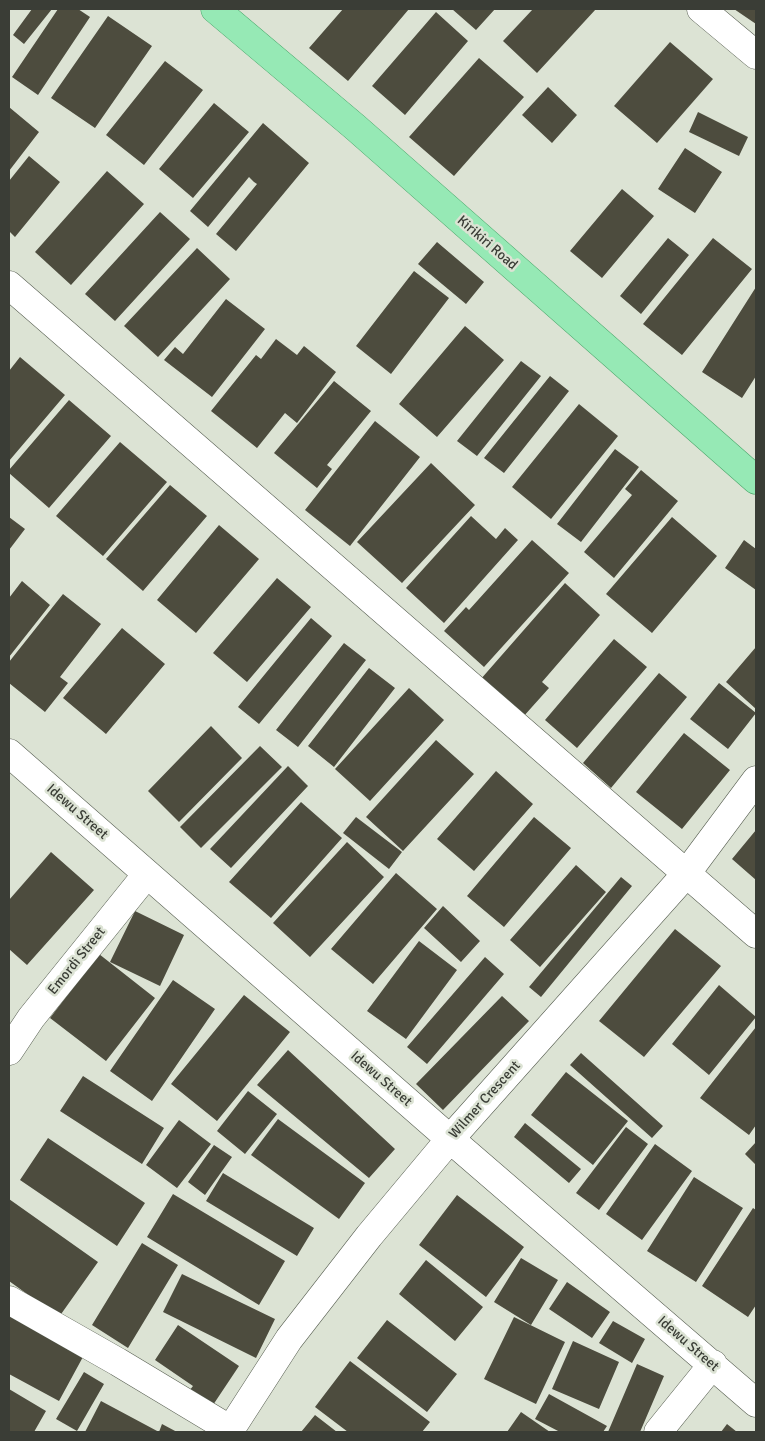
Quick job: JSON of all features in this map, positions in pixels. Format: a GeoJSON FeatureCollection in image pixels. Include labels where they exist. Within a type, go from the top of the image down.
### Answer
{"type":"FeatureCollection","features":[{"type":"Feature","properties":{"kind":"main road","name":"Kirikiri Road"},"geometry":{"type":"LineString","coordinates":[[215,9],[363,134],[756,480]]}},
{"type":"Feature","properties":{"kind":"street"},"geometry":{"type":"LineString","coordinates":[[702,9],[756,55]]}},
{"type":"Feature","properties":{"kind":"street"},"geometry":{"type":"LineString","coordinates":[[9,285],[756,934]]}},
{"type":"Feature","properties":{"kind":"street","name":"Idewu Street"},"geometry":{"type":"LineString","coordinates":[[9,753],[450,1139],[756,1403]]}},
{"type":"Feature","properties":{"kind":"street","name":"Wilmer Crescent"},"geometry":{"type":"LineString","coordinates":[[230,1431],[289,1339],[369,1236],[450,1139],[686,874],[756,780]]}},
{"type":"Feature","properties":{"kind":"street","name":"Emordi Street"},"geometry":{"type":"LineString","coordinates":[[9,1050],[31,1018],[147,874]]}},
{"type":"Feature","properties":{"kind":"street"},"geometry":{"type":"LineString","coordinates":[[9,1300],[111,1358],[230,1431]]}},
{"type":"Feature","properties":{"kind":"street"},"geometry":{"type":"LineString","coordinates":[[658,1432],[712,1364]]}},
{"type":"Feature","properties":{"kind":"building"},"geometry":{"type":"Polygon","coordinates":[[[32,9],[52,9],[24,44],[13,35],[32,9]]]}},
{"type":"Feature","properties":{"kind":"building"},"geometry":{"type":"Polygon","coordinates":[[[58,9],[78,9],[90,17],[38,95],[12,77],[58,9]]]}},
{"type":"Feature","properties":{"kind":"building"},"geometry":{"type":"Polygon","coordinates":[[[343,9],[409,9],[348,81],[309,48],[343,9]]]}},
{"type":"Feature","properties":{"kind":"building"},"geometry":{"type":"Polygon","coordinates":[[[452,9],[495,9],[476,30],[452,9]]]}},
{"type":"Feature","properties":{"kind":"building"},"geometry":{"type":"Polygon","coordinates":[[[533,9],[596,9],[537,73],[503,41],[533,9]]]}},
{"type":"Feature","properties":{"kind":"building"},"geometry":{"type":"Polygon","coordinates":[[[734,9],[756,9],[756,24],[734,9]]]}},
{"type":"Feature","properties":{"kind":"building"},"geometry":{"type":"Polygon","coordinates":[[[436,12],[468,41],[405,115],[372,86],[436,12]]]}},
{"type":"Feature","properties":{"kind":"building"},"geometry":{"type":"Polygon","coordinates":[[[108,16],[152,46],[95,128],[51,98],[108,16]]]}},
{"type":"Feature","properties":{"kind":"building"},"geometry":{"type":"Polygon","coordinates":[[[670,42],[713,79],[657,143],[614,106],[670,42]]]}},
{"type":"Feature","properties":{"kind":"building"},"geometry":{"type":"Polygon","coordinates":[[[479,58],[524,97],[454,176],[409,137],[479,58]]]}},
{"type":"Feature","properties":{"kind":"building"},"geometry":{"type":"Polygon","coordinates":[[[165,61],[203,90],[144,165],[106,135],[165,61]]]}},
{"type":"Feature","properties":{"kind":"building"},"geometry":{"type":"Polygon","coordinates":[[[548,87],[577,115],[552,143],[522,115],[548,87]]]}},
{"type":"Feature","properties":{"kind":"building"},"geometry":{"type":"Polygon","coordinates":[[[214,103],[249,132],[193,198],[159,169],[214,103]]]}},
{"type":"Feature","properties":{"kind":"building"},"geometry":{"type":"Polygon","coordinates":[[[9,107],[39,132],[9,171],[9,107]]]}},
{"type":"Feature","properties":{"kind":"building"},"geometry":{"type":"Polygon","coordinates":[[[698,112],[748,137],[739,156],[689,132],[698,112]]]}},
{"type":"Feature","properties":{"kind":"building"},"geometry":{"type":"Polygon","coordinates":[[[263,123],[309,163],[236,251],[216,234],[257,184],[249,177],[208,227],[190,211],[263,123]]]}},
{"type":"Feature","properties":{"kind":"building"},"geometry":{"type":"Polygon","coordinates":[[[685,148],[722,172],[695,213],[658,189],[685,148]]]}},
{"type":"Feature","properties":{"kind":"building"},"geometry":{"type":"Polygon","coordinates":[[[29,156],[60,182],[15,237],[9,231],[9,181],[29,156]]]}},
{"type":"Feature","properties":{"kind":"building"},"geometry":{"type":"Polygon","coordinates":[[[107,171],[144,204],[71,285],[35,252],[107,171]]]}},
{"type":"Feature","properties":{"kind":"building"},"geometry":{"type":"Polygon","coordinates":[[[622,189],[654,216],[602,278],[570,251],[622,189]]]}},
{"type":"Feature","properties":{"kind":"building"},"geometry":{"type":"Polygon","coordinates":[[[160,212],[190,239],[115,321],[85,294],[160,212]]]}},
{"type":"Feature","properties":{"kind":"building"},"geometry":{"type":"Polygon","coordinates":[[[668,238],[689,255],[641,314],[620,296],[668,238]]]}},
{"type":"Feature","properties":{"kind":"building"},"geometry":{"type":"Polygon","coordinates":[[[713,238],[752,269],[682,355],[643,324],[713,238]]]}},
{"type":"Feature","properties":{"kind":"building"},"geometry":{"type":"Polygon","coordinates":[[[437,242],[484,282],[466,304],[418,264],[437,242]]]}},
{"type":"Feature","properties":{"kind":"building"},"geometry":{"type":"Polygon","coordinates":[[[197,248],[230,279],[158,357],[124,326],[197,248]]]}},
{"type":"Feature","properties":{"kind":"building"},"geometry":{"type":"Polygon","coordinates":[[[414,271],[449,298],[391,374],[356,346],[414,271]]]}},
{"type":"Feature","properties":{"kind":"building"},"geometry":{"type":"Polygon","coordinates":[[[756,287],[756,376],[742,398],[702,372],[756,287]]]}},
{"type":"Feature","properties":{"kind":"building"},"geometry":{"type":"Polygon","coordinates":[[[226,299],[265,329],[212,397],[164,360],[175,347],[183,354],[226,299]]]}},
{"type":"Feature","properties":{"kind":"building"},"geometry":{"type":"Polygon","coordinates":[[[465,326],[504,360],[437,437],[399,404],[465,326]]]}},
{"type":"Feature","properties":{"kind":"building"},"geometry":{"type":"Polygon","coordinates":[[[276,339],[297,355],[304,346],[336,372],[297,423],[285,413],[257,448],[211,411],[256,355],[261,359],[276,339]]]}},
{"type":"Feature","properties":{"kind":"building"},"geometry":{"type":"Polygon","coordinates":[[[20,357],[65,395],[9,461],[9,371],[20,357]]]}},
{"type":"Feature","properties":{"kind":"building"},"geometry":{"type":"Polygon","coordinates":[[[521,361],[541,376],[477,456],[457,441],[521,361]]]}},
{"type":"Feature","properties":{"kind":"building"},"geometry":{"type":"Polygon","coordinates":[[[550,376],[569,391],[504,473],[484,458],[550,376]]]}},
{"type":"Feature","properties":{"kind":"building"},"geometry":{"type":"Polygon","coordinates":[[[334,381],[371,411],[327,465],[332,469],[317,488],[274,453],[334,381]]]}},
{"type":"Feature","properties":{"kind":"building"},"geometry":{"type":"Polygon","coordinates":[[[69,400],[111,436],[49,508],[9,473],[9,470],[69,400]]]}},
{"type":"Feature","properties":{"kind":"building"},"geometry":{"type":"Polygon","coordinates":[[[579,404],[618,436],[551,519],[512,487],[579,404]]]}},
{"type":"Feature","properties":{"kind":"building"},"geometry":{"type":"Polygon","coordinates":[[[375,421],[420,457],[350,546],[305,510],[375,421]]]}},
{"type":"Feature","properties":{"kind":"building"},"geometry":{"type":"Polygon","coordinates":[[[120,442],[167,482],[103,556],[56,516],[120,442]]]}},
{"type":"Feature","properties":{"kind":"building"},"geometry":{"type":"Polygon","coordinates":[[[615,449],[639,467],[581,542],[557,524],[615,449]]]}},
{"type":"Feature","properties":{"kind":"building"},"geometry":{"type":"Polygon","coordinates":[[[431,463],[475,505],[402,583],[357,542],[431,463]]]}},
{"type":"Feature","properties":{"kind":"building"},"geometry":{"type":"Polygon","coordinates":[[[641,470],[678,501],[614,578],[584,552],[632,495],[625,489],[641,470]]]}},
{"type":"Feature","properties":{"kind":"building"},"geometry":{"type":"Polygon","coordinates":[[[170,485],[207,516],[143,591],[106,559],[170,485]]]}},
{"type":"Feature","properties":{"kind":"building"},"geometry":{"type":"Polygon","coordinates":[[[471,516],[496,539],[505,528],[518,540],[444,623],[406,588],[471,516]]]}},
{"type":"Feature","properties":{"kind":"building"},"geometry":{"type":"Polygon","coordinates":[[[9,517],[25,529],[9,550],[9,517]]]}},
{"type":"Feature","properties":{"kind":"building"},"geometry":{"type":"Polygon","coordinates":[[[672,517],[717,556],[652,633],[606,594],[672,517]]]}},
{"type":"Feature","properties":{"kind":"building"},"geometry":{"type":"Polygon","coordinates":[[[219,525],[259,559],[196,633],[157,600],[219,525]]]}},
{"type":"Feature","properties":{"kind":"building"},"geometry":{"type":"Polygon","coordinates":[[[532,540],[569,573],[484,667],[444,631],[466,607],[469,610],[532,540]]]}},
{"type":"Feature","properties":{"kind":"building"},"geometry":{"type":"Polygon","coordinates":[[[744,540],[756,549],[756,590],[725,568],[744,540]]]}},
{"type":"Feature","properties":{"kind":"building"},"geometry":{"type":"Polygon","coordinates":[[[277,578],[311,607],[247,682],[213,653],[277,578]]]}},
{"type":"Feature","properties":{"kind":"building"},"geometry":{"type":"Polygon","coordinates":[[[22,581],[50,605],[9,657],[9,598],[22,581]]]}},
{"type":"Feature","properties":{"kind":"building"},"geometry":{"type":"Polygon","coordinates":[[[565,583],[600,615],[542,682],[549,688],[523,717],[480,680],[565,583]]]}},
{"type":"Feature","properties":{"kind":"building"},"geometry":{"type":"Polygon","coordinates":[[[63,594],[101,624],[60,677],[68,683],[45,712],[9,683],[9,662],[63,594]]]}},
{"type":"Feature","properties":{"kind":"building"},"geometry":{"type":"Polygon","coordinates":[[[311,618],[332,636],[259,724],[238,707],[311,618]]]}},
{"type":"Feature","properties":{"kind":"building"},"geometry":{"type":"Polygon","coordinates":[[[122,628],[165,664],[106,734],[63,698],[122,628]]]}},
{"type":"Feature","properties":{"kind":"building"},"geometry":{"type":"Polygon","coordinates":[[[614,639],[647,667],[577,748],[545,720],[614,639]]]}},
{"type":"Feature","properties":{"kind":"building"},"geometry":{"type":"Polygon","coordinates":[[[344,643],[366,660],[298,747],[276,730],[344,643]]]}},
{"type":"Feature","properties":{"kind":"building"},"geometry":{"type":"Polygon","coordinates":[[[756,647],[756,709],[726,682],[756,647]]]}},
{"type":"Feature","properties":{"kind":"building"},"geometry":{"type":"Polygon","coordinates":[[[369,668],[395,688],[334,767],[308,746],[369,668]]]}},
{"type":"Feature","properties":{"kind":"building"},"geometry":{"type":"Polygon","coordinates":[[[659,673],[687,697],[611,788],[583,763],[659,673]]]}},
{"type":"Feature","properties":{"kind":"building"},"geometry":{"type":"Polygon","coordinates":[[[719,683],[756,713],[728,749],[690,719],[719,683]]]}},
{"type":"Feature","properties":{"kind":"building"},"geometry":{"type":"Polygon","coordinates":[[[409,688],[444,720],[370,801],[335,769],[409,688]]]}},
{"type":"Feature","properties":{"kind":"building"},"geometry":{"type":"Polygon","coordinates":[[[211,726],[242,758],[179,822],[148,791],[211,726]]]}},
{"type":"Feature","properties":{"kind":"building"},"geometry":{"type":"Polygon","coordinates":[[[684,733],[730,770],[682,829],[636,792],[684,733]]]}},
{"type":"Feature","properties":{"kind":"building"},"geometry":{"type":"Polygon","coordinates":[[[436,740],[474,774],[403,851],[366,817],[436,740]]]}},
{"type":"Feature","properties":{"kind":"building"},"geometry":{"type":"Polygon","coordinates":[[[260,746],[282,767],[201,848],[180,827],[260,746]]]}},
{"type":"Feature","properties":{"kind":"building"},"geometry":{"type":"Polygon","coordinates":[[[288,766],[308,786],[231,868],[210,849],[288,766]]]}},
{"type":"Feature","properties":{"kind":"building"},"geometry":{"type":"Polygon","coordinates":[[[496,771],[533,804],[474,871],[437,839],[496,771]]]}},
{"type":"Feature","properties":{"kind":"building"},"geometry":{"type":"Polygon","coordinates":[[[301,802],[342,838],[271,918],[229,882],[301,802]]]}},
{"type":"Feature","properties":{"kind":"building"},"geometry":{"type":"Polygon","coordinates":[[[356,817],[402,852],[389,869],[343,833],[356,817]]]}},
{"type":"Feature","properties":{"kind":"building"},"geometry":{"type":"Polygon","coordinates":[[[534,817],[571,848],[504,927],[467,896],[534,817]]]}},
{"type":"Feature","properties":{"kind":"building"},"geometry":{"type":"Polygon","coordinates":[[[756,830],[756,880],[732,859],[756,830]]]}},
{"type":"Feature","properties":{"kind":"building"},"geometry":{"type":"Polygon","coordinates":[[[347,842],[384,877],[310,957],[273,923],[347,842]]]}},
{"type":"Feature","properties":{"kind":"building"},"geometry":{"type":"Polygon","coordinates":[[[51,852],[94,890],[27,965],[9,949],[9,900],[51,852]]]}},
{"type":"Feature","properties":{"kind":"building"},"geometry":{"type":"Polygon","coordinates":[[[576,865],[606,892],[540,967],[510,940],[576,865]]]}},
{"type":"Feature","properties":{"kind":"building"},"geometry":{"type":"Polygon","coordinates":[[[396,873],[437,909],[373,984],[331,949],[396,873]]]}},
{"type":"Feature","properties":{"kind":"building"},"geometry":{"type":"Polygon","coordinates":[[[621,877],[632,886],[541,997],[529,987],[621,877]]]}},
{"type":"Feature","properties":{"kind":"building"},"geometry":{"type":"Polygon","coordinates":[[[443,906],[480,941],[461,962],[424,928],[443,906]]]}},
{"type":"Feature","properties":{"kind":"building"},"geometry":{"type":"Polygon","coordinates":[[[135,911],[184,935],[160,986],[110,962],[135,911]]]}},
{"type":"Feature","properties":{"kind":"building"},"geometry":{"type":"Polygon","coordinates":[[[675,929],[721,966],[644,1057],[599,1021],[675,929]]]}},
{"type":"Feature","properties":{"kind":"building"},"geometry":{"type":"Polygon","coordinates":[[[419,941],[457,970],[406,1039],[367,1011],[419,941]]]}},
{"type":"Feature","properties":{"kind":"building"},"geometry":{"type":"Polygon","coordinates":[[[99,954],[155,998],[106,1061],[50,1018],[99,954]]]}},
{"type":"Feature","properties":{"kind":"building"},"geometry":{"type":"Polygon","coordinates":[[[485,957],[504,974],[427,1064],[407,1047],[485,957]]]}},
{"type":"Feature","properties":{"kind":"building"},"geometry":{"type":"Polygon","coordinates":[[[173,980],[215,1009],[152,1101],[110,1071],[173,980]]]}},
{"type":"Feature","properties":{"kind":"building"},"geometry":{"type":"Polygon","coordinates":[[[719,985],[756,1017],[709,1075],[672,1044],[719,985]]]}},
{"type":"Feature","properties":{"kind":"building"},"geometry":{"type":"Polygon","coordinates":[[[244,995],[290,1032],[217,1121],[171,1084],[244,995]]]}},
{"type":"Feature","properties":{"kind":"building"},"geometry":{"type":"Polygon","coordinates":[[[502,996],[529,1021],[443,1110],[416,1084],[502,996]]]}},
{"type":"Feature","properties":{"kind":"building"},"geometry":{"type":"Polygon","coordinates":[[[756,1027],[756,1125],[749,1135],[700,1098],[756,1027]]]}},
{"type":"Feature","properties":{"kind":"building"},"geometry":{"type":"Polygon","coordinates":[[[288,1050],[395,1149],[369,1178],[257,1085],[288,1050]]]}},
{"type":"Feature","properties":{"kind":"building"},"geometry":{"type":"Polygon","coordinates":[[[581,1053],[663,1126],[652,1138],[570,1065],[581,1053]]]}},
{"type":"Feature","properties":{"kind":"building"},"geometry":{"type":"Polygon","coordinates":[[[566,1072],[628,1121],[593,1165],[531,1115],[566,1072]]]}},
{"type":"Feature","properties":{"kind":"building"},"geometry":{"type":"Polygon","coordinates":[[[83,1076],[164,1128],[142,1164],[60,1111],[83,1076]]]}},
{"type":"Feature","properties":{"kind":"building"},"geometry":{"type":"Polygon","coordinates":[[[248,1091],[277,1114],[245,1154],[217,1131],[248,1091]]]}},
{"type":"Feature","properties":{"kind":"building"},"geometry":{"type":"Polygon","coordinates":[[[278,1119],[365,1183],[339,1219],[251,1155],[278,1119]]]}},
{"type":"Feature","properties":{"kind":"building"},"geometry":{"type":"Polygon","coordinates":[[[179,1120],[211,1144],[177,1188],[146,1165],[179,1120]]]}},
{"type":"Feature","properties":{"kind":"building"},"geometry":{"type":"Polygon","coordinates":[[[525,1123],[581,1169],[569,1183],[514,1137],[525,1123]]]}},
{"type":"Feature","properties":{"kind":"building"},"geometry":{"type":"Polygon","coordinates":[[[626,1127],[648,1144],[599,1210],[576,1193],[626,1127]]]}},
{"type":"Feature","properties":{"kind":"building"},"geometry":{"type":"Polygon","coordinates":[[[48,1138],[145,1203],[117,1246],[20,1180],[48,1138]]]}},
{"type":"Feature","properties":{"kind":"building"},"geometry":{"type":"Polygon","coordinates":[[[756,1142],[756,1165],[745,1154],[756,1142]]]}},
{"type":"Feature","properties":{"kind":"building"},"geometry":{"type":"Polygon","coordinates":[[[655,1144],[692,1171],[642,1240],[606,1214],[655,1144]]]}},
{"type":"Feature","properties":{"kind":"building"},"geometry":{"type":"Polygon","coordinates":[[[214,1145],[232,1157],[205,1195],[188,1182],[214,1145]]]}},
{"type":"Feature","properties":{"kind":"building"},"geometry":{"type":"Polygon","coordinates":[[[223,1173],[314,1228],[297,1256],[206,1201],[223,1173]]]}},
{"type":"Feature","properties":{"kind":"building"},"geometry":{"type":"Polygon","coordinates":[[[694,1177],[743,1208],[696,1282],[647,1251],[694,1177]]]}},
{"type":"Feature","properties":{"kind":"building"},"geometry":{"type":"Polygon","coordinates":[[[173,1194],[285,1261],[259,1305],[147,1237],[173,1194]]]}},
{"type":"Feature","properties":{"kind":"building"},"geometry":{"type":"Polygon","coordinates":[[[457,1195],[524,1247],[486,1297],[419,1245],[457,1195]]]}},
{"type":"Feature","properties":{"kind":"building"},"geometry":{"type":"Polygon","coordinates":[[[9,1199],[98,1262],[59,1317],[9,1281],[9,1199]]]}},
{"type":"Feature","properties":{"kind":"building"},"geometry":{"type":"Polygon","coordinates":[[[753,1208],[756,1210],[756,1305],[748,1317],[702,1286],[753,1208]]]}},
{"type":"Feature","properties":{"kind":"building"},"geometry":{"type":"Polygon","coordinates":[[[142,1243],[178,1265],[128,1348],[92,1325],[142,1243]]]}},
{"type":"Feature","properties":{"kind":"building"},"geometry":{"type":"Polygon","coordinates":[[[521,1258],[558,1280],[531,1325],[494,1302],[521,1258]]]}},
{"type":"Feature","properties":{"kind":"building"},"geometry":{"type":"Polygon","coordinates":[[[426,1260],[483,1307],[455,1341],[399,1294],[426,1260]]]}},
{"type":"Feature","properties":{"kind":"building"},"geometry":{"type":"Polygon","coordinates":[[[182,1274],[275,1319],[256,1358],[163,1312],[182,1274]]]}},
{"type":"Feature","properties":{"kind":"building"},"geometry":{"type":"Polygon","coordinates":[[[567,1282],[610,1312],[592,1338],[549,1309],[567,1282]]]}},
{"type":"Feature","properties":{"kind":"building"},"geometry":{"type":"Polygon","coordinates":[[[9,1315],[84,1355],[59,1401],[9,1374],[9,1315]]]}},
{"type":"Feature","properties":{"kind":"building"},"geometry":{"type":"Polygon","coordinates":[[[514,1317],[565,1342],[536,1404],[484,1379],[514,1317]]]}},
{"type":"Feature","properties":{"kind":"building"},"geometry":{"type":"Polygon","coordinates":[[[387,1320],[457,1374],[427,1412],[357,1358],[387,1320]]]}},
{"type":"Feature","properties":{"kind":"building"},"geometry":{"type":"Polygon","coordinates":[[[613,1321],[645,1339],[632,1363],[599,1343],[613,1321]]]}},
{"type":"Feature","properties":{"kind":"building"},"geometry":{"type":"Polygon","coordinates":[[[178,1325],[239,1366],[209,1411],[186,1395],[193,1386],[155,1360],[178,1325]]]}},
{"type":"Feature","properties":{"kind":"building"},"geometry":{"type":"Polygon","coordinates":[[[573,1341],[619,1362],[599,1409],[552,1389],[573,1341]]]}},
{"type":"Feature","properties":{"kind":"building"},"geometry":{"type":"Polygon","coordinates":[[[350,1361],[430,1422],[422,1432],[348,1432],[315,1407],[350,1361]]]}},
{"type":"Feature","properties":{"kind":"building"},"geometry":{"type":"Polygon","coordinates":[[[637,1364],[664,1376],[640,1432],[608,1432],[637,1364]]]}},
{"type":"Feature","properties":{"kind":"building"},"geometry":{"type":"Polygon","coordinates":[[[84,1372],[104,1384],[77,1431],[56,1419],[84,1372]]]}},
{"type":"Feature","properties":{"kind":"building"},"geometry":{"type":"Polygon","coordinates":[[[9,1389],[46,1411],[34,1432],[9,1432],[9,1389]]]}},
{"type":"Feature","properties":{"kind":"building"},"geometry":{"type":"Polygon","coordinates":[[[549,1394],[607,1426],[603,1432],[560,1432],[535,1419],[549,1394]]]}},
{"type":"Feature","properties":{"kind":"building"},"geometry":{"type":"Polygon","coordinates":[[[101,1401],[159,1432],[85,1432],[101,1401]]]}},
{"type":"Feature","properties":{"kind":"building"},"geometry":{"type":"Polygon","coordinates":[[[521,1412],[550,1432],[507,1432],[521,1412]]]}},
{"type":"Feature","properties":{"kind":"building"},"geometry":{"type":"Polygon","coordinates":[[[315,1415],[337,1432],[301,1432],[315,1415]]]}},
{"type":"Feature","properties":{"kind":"building"},"geometry":{"type":"Polygon","coordinates":[[[162,1424],[177,1432],[159,1432],[162,1424]]]}},
{"type":"Feature","properties":{"kind":"building"},"geometry":{"type":"Polygon","coordinates":[[[727,1424],[737,1432],[721,1432],[727,1424]]]}}]}
